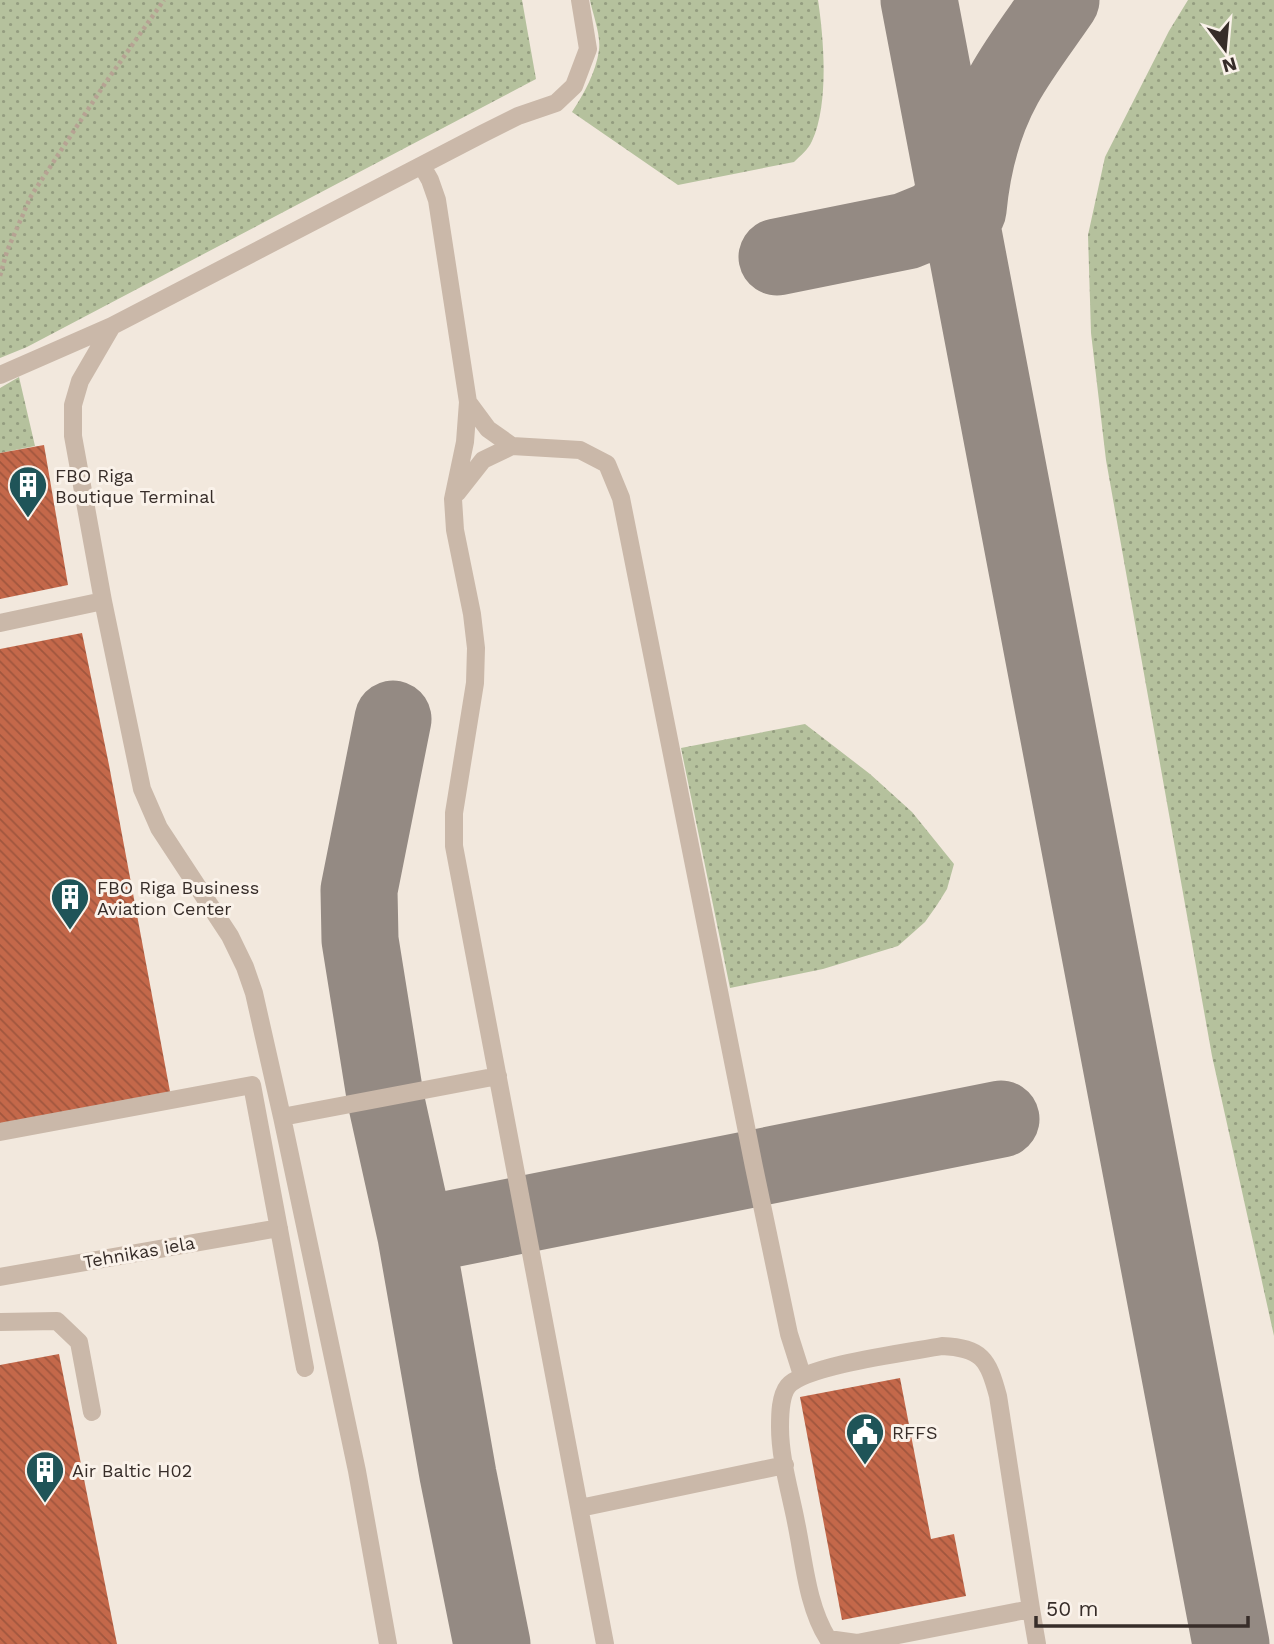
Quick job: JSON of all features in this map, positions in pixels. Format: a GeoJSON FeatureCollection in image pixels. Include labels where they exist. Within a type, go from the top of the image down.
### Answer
{"type":"FeatureCollection","features":[{"type":"Feature","properties":{"kind":"lane"},"geometry":{"type":"LineString","coordinates":[[0,376],[112,326],[518,116],[556,103],[574,86],[588,49],[580,0]]}},
{"type":"Feature","properties":{"kind":"lane"},"geometry":{"type":"LineString","coordinates":[[422,166],[437,200],[468,402],[466,442],[453,499],[455,530],[472,614],[476,648],[475,683],[454,813],[454,846],[605,1644]]}},
{"type":"Feature","properties":{"kind":"lane"},"geometry":{"type":"LineString","coordinates":[[112,326],[79,381],[73,405],[73,436],[103,601],[142,789],[159,828],[230,936],[254,993],[357,1472],[387,1644]]}},
{"type":"Feature","properties":{"kind":"lane"},"geometry":{"type":"LineString","coordinates":[[468,402],[488,429],[512,446]]}},
{"type":"Feature","properties":{"kind":"lane"},"geometry":{"type":"LineString","coordinates":[[453,499],[483,460],[512,446],[580,450],[607,464],[621,498],[754,1167],[789,1334],[802,1376]]}},
{"type":"Feature","properties":{"kind":"lane"},"geometry":{"type":"LineString","coordinates":[[0,624],[103,601]]}},
{"type":"Feature","properties":{"kind":"lane"},"geometry":{"type":"LineString","coordinates":[[282,1117],[498,1076]]}},
{"type":"Feature","properties":{"kind":"lane"},"geometry":{"type":"LineString","coordinates":[[0,1132],[252,1085],[305,1368]]}},
{"type":"Feature","properties":{"kind":"lane","name":"Tehnikas iela"},"geometry":{"type":"LineString","coordinates":[[0,1276],[279,1227]]}},
{"type":"Feature","properties":{"kind":"lane"},"geometry":{"type":"LineString","coordinates":[[0,1322],[57,1321],[72,1335],[79,1342],[92,1412]]}},
{"type":"Feature","properties":{"kind":"lane"},"geometry":{"type":"LineString","coordinates":[[1031,1609],[857,1643],[828,1639],[819,1625],[812,1599],[785,1465],[780,1429],[781,1406],[787,1387],[802,1376],[825,1369],[942,1346],[965,1347],[984,1359],[998,1396],[1037,1644]]}},
{"type":"Feature","properties":{"kind":"lane"},"geometry":{"type":"LineString","coordinates":[[580,1508],[785,1465]]}},
{"type":"Feature","properties":{"kind":"path"},"geometry":{"type":"LineString","coordinates":[[0,275],[7,251],[31,196],[163,0]]}},
{"type":"Feature","properties":{"kind":"green space"},"geometry":{"type":"Polygon","coordinates":[[[0,0],[522,0],[536,79],[27,347],[0,358],[0,0]]]}},
{"type":"Feature","properties":{"kind":"green space"},"geometry":{"type":"Polygon","coordinates":[[[590,0],[818,0],[824,72],[821,109],[812,141],[794,162],[678,185],[572,112],[589,82],[599,50],[598,32],[590,0]]]}},
{"type":"Feature","properties":{"kind":"green space"},"geometry":{"type":"Polygon","coordinates":[[[1188,0],[1274,0],[1274,1336],[1212,1056],[1106,460],[1091,333],[1088,235],[1105,157],[1169,31],[1188,0]]]}},
{"type":"Feature","properties":{"kind":"green space"},"geometry":{"type":"Polygon","coordinates":[[[19,377],[35,446],[0,453],[0,388],[19,377]]]}},
{"type":"Feature","properties":{"kind":"green space"},"geometry":{"type":"Polygon","coordinates":[[[805,724],[870,774],[912,812],[954,864],[947,889],[925,922],[898,946],[823,969],[730,988],[681,748],[805,724]]]}},
{"type":"Feature","properties":{"kind":"building","name":"FBO Riga Boutique Terminal"},"geometry":{"type":"Polygon","coordinates":[[[44,445],[68,585],[0,599],[0,453],[44,445]]]}},
{"type":"Feature","properties":{"kind":"building","name":"FBO Riga Business Aviation Center"},"geometry":{"type":"Polygon","coordinates":[[[82,633],[171,1097],[0,1128],[0,649],[82,633]]]}},
{"type":"Feature","properties":{"kind":"building","name":"Air Baltic H02"},"geometry":{"type":"Polygon","coordinates":[[[59,1354],[117,1644],[0,1644],[0,1365],[59,1354]]]}},
{"type":"Feature","properties":{"kind":"building","name":"RFFS"},"geometry":{"type":"Polygon","coordinates":[[[900,1378],[931,1539],[954,1534],[966,1596],[842,1620],[800,1397],[900,1378]]]}},
{"type":"Feature","properties":{"kind":"taxiway"},"geometry":{"type":"LineString","coordinates":[[919,0],[1231,1644]]}},
{"type":"Feature","properties":{"kind":"taxiway"},"geometry":{"type":"LineString","coordinates":[[968,210],[972,178],[990,115],[1017,63],[1061,0]]}},
{"type":"Feature","properties":{"kind":"taxiway"},"geometry":{"type":"LineString","coordinates":[[777,257],[906,231],[933,220],[957,200],[971,182]]}},
{"type":"Feature","properties":{"kind":"taxiway"},"geometry":{"type":"LineString","coordinates":[[393,719],[359,890],[360,940],[385,1096],[416,1236],[458,1475],[492,1644]]}},
{"type":"Feature","properties":{"kind":"taxiway"},"geometry":{"type":"LineString","coordinates":[[416,1236],[1001,1119]]}},
{"type":"Feature","properties":{"kind":"place","name":"FBO Riga Boutique Terminal"},"geometry":{"type":"Point","coordinates":[28,519]}},
{"type":"Feature","properties":{"kind":"place","name":"FBO Riga Business Aviation Center"},"geometry":{"type":"Point","coordinates":[70,931]}},
{"type":"Feature","properties":{"kind":"place","name":"RFFS"},"geometry":{"type":"Point","coordinates":[865,1466]}},
{"type":"Feature","properties":{"kind":"place","name":"Air Baltic H02"},"geometry":{"type":"Point","coordinates":[45,1504]}}]}
